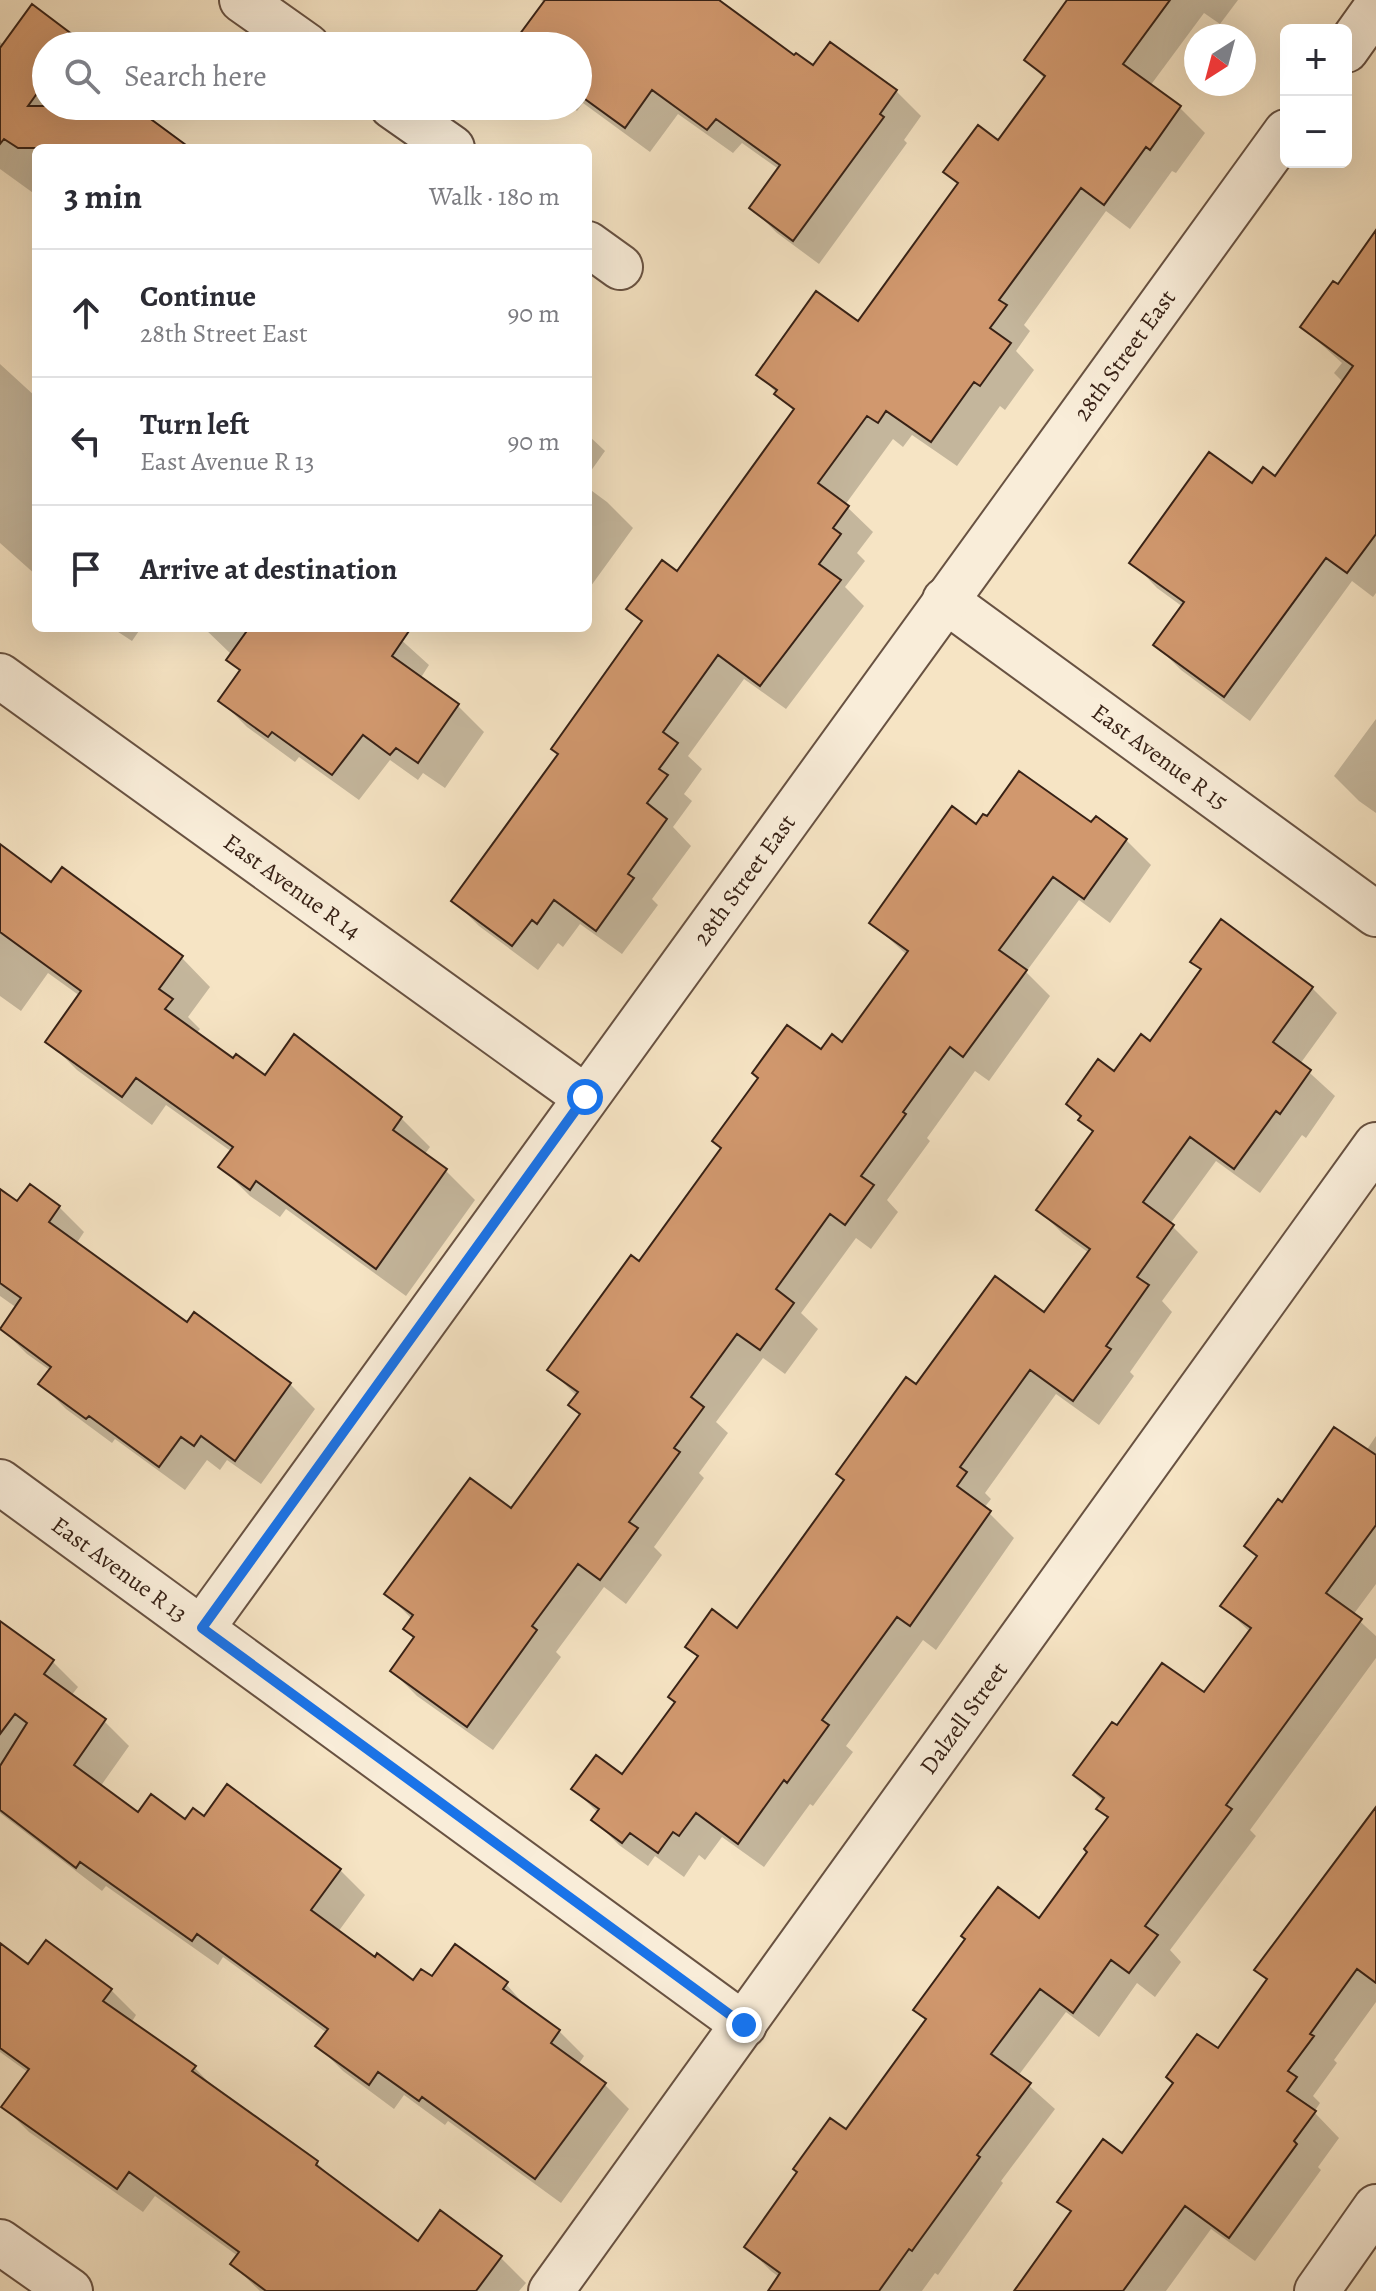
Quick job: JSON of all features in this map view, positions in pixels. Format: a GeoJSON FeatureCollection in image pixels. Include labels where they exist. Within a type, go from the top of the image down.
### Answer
{"type":"FeatureCollection","features":[{"type":"Feature","properties":{"kind":"street"},"geometry":{"type":"LineString","coordinates":[[242,0],[287,32]]}},
{"type":"Feature","properties":{"kind":"street"},"geometry":{"type":"LineString","coordinates":[[1352,42],[1376,8]]}},
{"type":"Feature","properties":{"kind":"street"},"geometry":{"type":"LineString","coordinates":[[412,120],[446,144]]}},
{"type":"Feature","properties":{"kind":"street","name":"28th Street East"},"geometry":{"type":"LineString","coordinates":[[202,1628],[1280,140]]}},
{"type":"Feature","properties":{"kind":"street","name":"East Avenue R 15"},"geometry":{"type":"LineString","coordinates":[[945,600],[1376,914]]}},
{"type":"Feature","properties":{"kind":"street","name":"East Avenue R 14"},"geometry":{"type":"LineString","coordinates":[[0,676],[585,1097]]}},
{"type":"Feature","properties":{"kind":"street","name":"Dalzell Street"},"geometry":{"type":"LineString","coordinates":[[551,2291],[1376,1145]]}},
{"type":"Feature","properties":{"kind":"street","name":"East Avenue R 13"},"geometry":{"type":"LineString","coordinates":[[0,1482],[744,2025]]}},
{"type":"Feature","properties":{"kind":"street"},"geometry":{"type":"LineString","coordinates":[[1317,2291],[1376,2207]]}},
{"type":"Feature","properties":{"kind":"street"},"geometry":{"type":"LineString","coordinates":[[0,2242],[70,2291]]}},
{"type":"Feature","properties":{"kind":"building"},"geometry":{"type":"Polygon","coordinates":[[[545,0],[719,0],[794,55],[796,53],[813,65],[830,42],[897,90],[880,114],[884,117],[793,241],[749,208],[780,165],[716,119],[707,130],[652,90],[625,128],[592,104],[592,32],[521,32],[545,0]]]}},
{"type":"Feature","properties":{"kind":"building"},"geometry":{"type":"Polygon","coordinates":[[[1067,0],[1170,0],[1123,64],[1181,106],[1150,150],[1146,147],[1104,205],[1081,188],[999,300],[1007,305],[990,328],[1011,343],[980,386],[974,382],[931,442],[886,411],[878,423],[867,416],[818,483],[849,506],[833,528],[841,534],[819,564],[841,580],[760,686],[718,655],[663,732],[678,743],[659,769],[668,775],[647,803],[667,819],[628,874],[634,878],[596,931],[554,900],[537,924],[532,920],[512,946],[451,901],[558,754],[551,749],[642,621],[626,609],[662,560],[677,571],[794,409],[774,394],[777,390],[756,375],[816,291],[858,321],[958,183],[943,172],[978,125],[998,140],[1045,76],[1024,60],[1067,0]]]}},
{"type":"Feature","properties":{"kind":"building"},"geometry":{"type":"Polygon","coordinates":[[[32,4],[69,32],[32,32],[32,100],[28,106],[32,106],[32,120],[152,120],[185,144],[32,144],[32,148],[18,148],[4,139],[0,144],[0,48],[32,4]]]}},
{"type":"Feature","properties":{"kind":"building"},"geometry":{"type":"Polygon","coordinates":[[[1376,230],[1376,534],[1347,573],[1326,558],[1224,697],[1153,645],[1184,602],[1129,563],[1209,452],[1252,483],[1263,467],[1275,476],[1353,366],[1300,327],[1333,281],[1338,284],[1376,230]]]}},
{"type":"Feature","properties":{"kind":"building"},"geometry":{"type":"Polygon","coordinates":[[[246,632],[408,632],[392,656],[459,704],[418,763],[396,748],[390,755],[363,735],[332,775],[272,732],[268,737],[218,701],[240,670],[226,660],[246,632]]]}},
{"type":"Feature","properties":{"kind":"building"},"geometry":{"type":"Polygon","coordinates":[[[1019,771],[1091,822],[1096,816],[1127,839],[1084,899],[1053,877],[999,950],[1027,970],[963,1057],[950,1047],[903,1112],[906,1114],[861,1176],[874,1185],[845,1225],[830,1214],[776,1289],[794,1303],[760,1350],[737,1334],[691,1397],[704,1407],[674,1448],[680,1452],[629,1522],[638,1528],[600,1580],[578,1564],[532,1626],[537,1630],[467,1727],[390,1671],[414,1637],[403,1629],[413,1615],[384,1594],[470,1478],[511,1508],[580,1414],[568,1405],[578,1392],[547,1370],[631,1255],[639,1261],[721,1148],[712,1141],[758,1078],[752,1073],[787,1025],[821,1049],[832,1034],[842,1042],[908,951],[869,923],[952,806],[976,824],[983,814],[987,816],[1019,771]]]}},
{"type":"Feature","properties":{"kind":"building"},"geometry":{"type":"Polygon","coordinates":[[[0,844],[51,882],[62,867],[183,956],[159,989],[173,999],[165,1009],[233,1058],[236,1054],[265,1075],[294,1034],[402,1117],[393,1130],[447,1169],[376,1269],[256,1181],[250,1190],[218,1167],[233,1147],[136,1078],[122,1097],[45,1042],[81,991],[0,932],[0,844]]]}},
{"type":"Feature","properties":{"kind":"building"},"geometry":{"type":"Polygon","coordinates":[[[1221,919],[1313,987],[1273,1042],[1311,1070],[1280,1114],[1276,1111],[1234,1169],[1190,1137],[1143,1202],[1174,1225],[1137,1277],[1149,1285],[1106,1346],[1111,1349],[1073,1401],[1030,1370],[960,1467],[967,1472],[957,1486],[991,1511],[910,1626],[897,1617],[822,1720],[829,1725],[738,1844],[696,1813],[679,1836],[673,1832],[658,1853],[630,1833],[622,1843],[591,1820],[599,1809],[571,1789],[596,1755],[622,1774],[675,1702],[668,1697],[698,1656],[685,1647],[712,1609],[737,1628],[844,1480],[836,1474],[906,1377],[916,1384],[995,1276],[1044,1312],[1090,1249],[1036,1210],[1093,1131],[1078,1120],[1081,1116],[1066,1104],[1098,1059],[1114,1071],[1141,1034],[1150,1041],[1201,969],[1190,962],[1221,919]]]}},
{"type":"Feature","properties":{"kind":"building"},"geometry":{"type":"Polygon","coordinates":[[[30,1184],[60,1206],[49,1222],[187,1322],[194,1312],[291,1383],[235,1461],[201,1436],[194,1446],[181,1437],[159,1467],[89,1416],[86,1419],[38,1384],[51,1367],[0,1329],[21,1298],[0,1283],[0,1189],[17,1201],[30,1184]]]}},
{"type":"Feature","properties":{"kind":"building"},"geometry":{"type":"Polygon","coordinates":[[[1334,1427],[1376,1455],[1376,1525],[1326,1593],[1362,1619],[1226,1805],[1232,1809],[1145,1926],[1158,1935],[1129,1973],[1111,1960],[1073,2013],[1040,1989],[991,2054],[1031,2083],[977,2155],[980,2157],[912,2251],[909,2249],[879,2291],[768,2291],[780,2273],[744,2247],[797,2172],[793,2169],[830,2118],[846,2129],[926,2019],[913,2010],[965,1939],[961,1936],[998,1887],[1039,1918],[1087,1852],[1084,1849],[1108,1817],[1096,1809],[1104,1798],[1073,1775],[1112,1722],[1117,1725],[1162,1663],[1204,1692],[1251,1628],[1220,1606],[1257,1556],[1244,1546],[1278,1499],[1282,1502],[1334,1427]]]}},
{"type":"Feature","properties":{"kind":"building"},"geometry":{"type":"Polygon","coordinates":[[[0,1621],[54,1660],[44,1674],[106,1719],[74,1765],[138,1812],[151,1794],[185,1819],[193,1808],[204,1816],[227,1784],[341,1869],[311,1910],[375,1957],[377,1953],[413,1980],[421,1969],[432,1976],[455,1944],[508,1982],[503,1989],[560,2030],[551,2043],[606,2083],[535,2179],[422,2097],[419,2101],[378,2072],[369,2085],[315,2046],[328,2029],[197,1934],[192,1941],[80,1862],[76,1868],[0,1810],[0,1766],[27,1723],[15,1714],[0,1734],[0,1621]]]}},
{"type":"Feature","properties":{"kind":"building"},"geometry":{"type":"Polygon","coordinates":[[[1376,1807],[1376,1983],[1357,1969],[1310,2034],[1314,2036],[1288,2071],[1297,2077],[1287,2091],[1316,2111],[1294,2141],[1297,2144],[1229,2238],[1185,2206],[1123,2291],[1014,2291],[1071,2211],[1057,2202],[1103,2139],[1122,2153],[1173,2083],[1166,2077],[1197,2034],[1218,2048],[1267,1979],[1254,1970],[1376,1807]]]}},
{"type":"Feature","properties":{"kind":"building"},"geometry":{"type":"Polygon","coordinates":[[[46,1940],[112,1989],[103,2001],[196,2066],[192,2071],[318,2161],[316,2165],[418,2241],[440,2210],[502,2256],[476,2291],[266,2291],[230,2264],[239,2252],[129,2172],[117,2189],[1,2107],[29,2069],[0,2048],[0,1943],[28,1964],[46,1940]]]}},
{"type":"Feature","properties":{"kind":"route"},"geometry":{"type":"LineString","coordinates":[[585,1097],[202,1628],[744,2025]]}}]}
